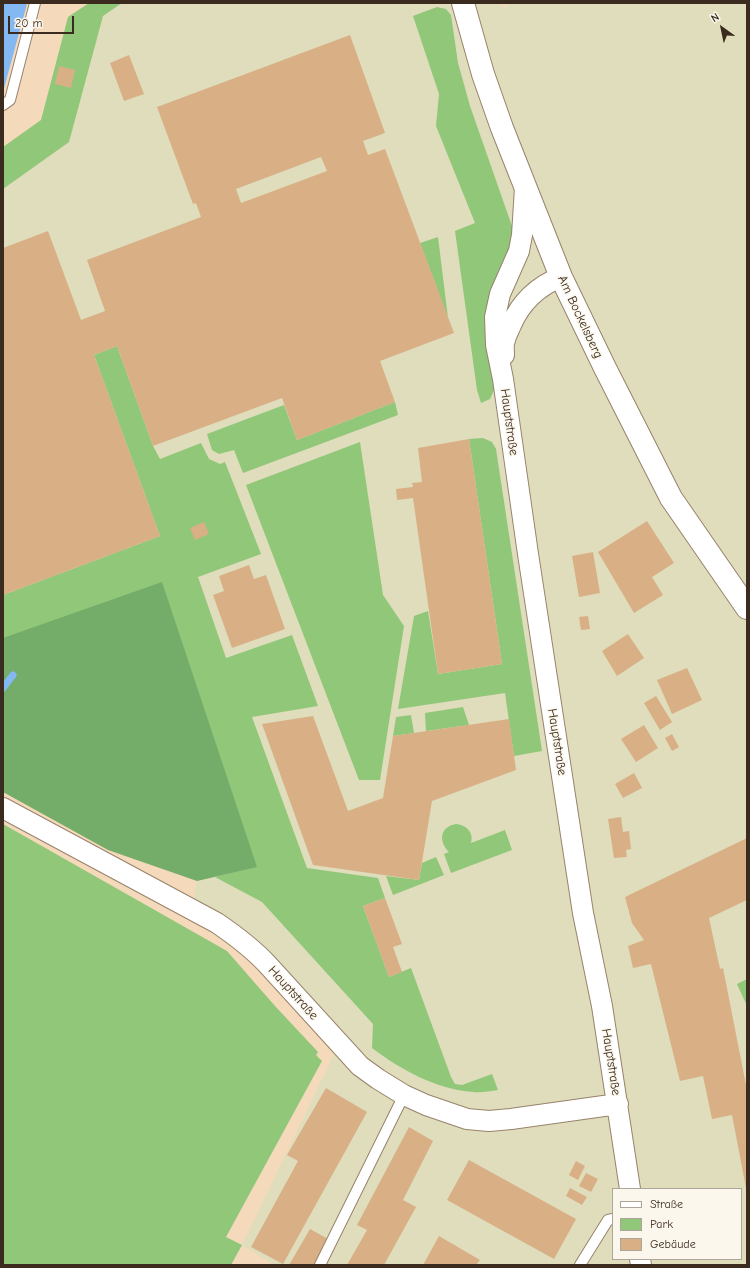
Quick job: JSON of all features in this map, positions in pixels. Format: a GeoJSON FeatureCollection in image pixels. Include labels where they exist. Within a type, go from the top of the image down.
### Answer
{"type":"FeatureCollection","features":[{"type":"Feature","properties":{"kind":"street","name":"Am Bockelsberg"},"geometry":{"type":"LineString","coordinates":[[462,3],[483,74],[525,188],[561,277],[671,498],[747,608]]}},
{"type":"Feature","properties":{"kind":"street","name":"Hauptstraße"},"geometry":{"type":"LineString","coordinates":[[525,188],[522,235],[519,251],[500,294],[495,317],[496,344],[503,379],[526,546],[583,913],[602,1006],[630,1188]]}},
{"type":"Feature","properties":{"kind":"street","name":"Hauptstraße"},"geometry":{"type":"LineString","coordinates":[[503,379],[505,339],[513,320],[524,303],[535,291],[550,281],[561,277]]}},
{"type":"Feature","properties":{"kind":"street","name":"Hauptstraße"},"geometry":{"type":"LineString","coordinates":[[3,808],[217,923],[236,936],[252,948],[360,1066],[404,1095],[426,1105],[467,1119],[481,1120],[512,1119],[618,1104]]}},
{"type":"Feature","properties":{"kind":"lane"},"geometry":{"type":"LineString","coordinates":[[3,105],[10,100],[35,3]]}},
{"type":"Feature","properties":{"kind":"lane"},"geometry":{"type":"LineString","coordinates":[[320,1265],[404,1095]]}},
{"type":"Feature","properties":{"kind":"lane"},"geometry":{"type":"LineString","coordinates":[[580,1265],[608,1220],[612,1219]]}},
{"type":"Feature","properties":{"kind":"shaded area"},"geometry":{"type":"Polygon","coordinates":[[[89,3],[499,3],[505,8],[509,3],[747,3],[747,1265],[274,1265],[242,1245],[339,1044],[292,991],[191,910],[197,881],[257,866],[162,582],[3,638],[3,147],[41,120],[68,17],[89,3]]]}},
{"type":"Feature","properties":{"kind":"green space"},"geometry":{"type":"Polygon","coordinates":[[[89,3],[122,3],[103,16],[69,142],[3,189],[3,147],[41,120],[68,17],[89,3]]]}},
{"type":"Feature","properties":{"kind":"green space"},"geometry":{"type":"Polygon","coordinates":[[[437,7],[446,9],[451,15],[458,63],[470,106],[513,229],[495,388],[490,399],[481,403],[477,390],[455,231],[475,223],[436,126],[439,94],[413,16],[437,7]]]}},
{"type":"Feature","properties":{"kind":"green space"},"geometry":{"type":"Polygon","coordinates":[[[438,237],[448,318],[420,243],[438,237]]]}},
{"type":"Feature","properties":{"kind":"green space"},"geometry":{"type":"Polygon","coordinates":[[[117,346],[153,446],[160,459],[201,443],[209,459],[220,464],[225,462],[261,554],[198,577],[226,658],[292,635],[318,706],[252,717],[307,868],[378,878],[385,898],[363,906],[389,977],[411,968],[451,1077],[455,1084],[462,1085],[492,1074],[498,1090],[473,1092],[432,1083],[395,1064],[372,1048],[373,1024],[262,902],[215,877],[257,866],[3,638],[3,595],[160,536],[94,355],[117,346]]]}},
{"type":"Feature","properties":{"kind":"green space"},"geometry":{"type":"Polygon","coordinates":[[[395,402],[398,415],[243,473],[234,450],[219,454],[212,450],[207,434],[284,405],[297,440],[395,402]]]}},
{"type":"Feature","properties":{"kind":"green space"},"geometry":{"type":"Polygon","coordinates":[[[483,438],[492,442],[496,449],[542,751],[514,756],[505,693],[398,709],[414,616],[428,611],[438,674],[502,664],[469,439],[483,438]]]}},
{"type":"Feature","properties":{"kind":"green space"},"geometry":{"type":"Polygon","coordinates":[[[360,442],[383,595],[404,626],[380,780],[359,780],[246,485],[360,442]]]}},
{"type":"Feature","properties":{"kind":"green space"},"geometry":{"type":"Polygon","coordinates":[[[162,582],[257,867],[197,881],[108,850],[3,792],[3,638],[162,582]]]}},
{"type":"Feature","properties":{"kind":"green space"},"geometry":{"type":"Polygon","coordinates":[[[463,707],[469,725],[426,731],[425,713],[463,707]]]}},
{"type":"Feature","properties":{"kind":"green space"},"geometry":{"type":"Polygon","coordinates":[[[411,715],[414,733],[393,736],[396,717],[411,715]]]}},
{"type":"Feature","properties":{"kind":"green space"},"geometry":{"type":"Polygon","coordinates":[[[3,824],[227,951],[318,1052],[316,1055],[322,1061],[226,1237],[242,1245],[231,1265],[3,1265],[3,824]]]}},
{"type":"Feature","properties":{"kind":"green space"},"geometry":{"type":"Polygon","coordinates":[[[456,824],[469,830],[472,839],[471,843],[505,830],[512,850],[451,873],[444,854],[449,852],[445,848],[442,835],[447,828],[456,824]]]}},
{"type":"Feature","properties":{"kind":"green space"},"geometry":{"type":"Polygon","coordinates":[[[436,857],[444,875],[393,895],[386,876],[419,880],[422,863],[436,857]]]}},
{"type":"Feature","properties":{"kind":"green space"},"geometry":{"type":"Polygon","coordinates":[[[747,979],[747,1006],[737,984],[747,979]]]}},
{"type":"Feature","properties":{"kind":"water"},"geometry":{"type":"Polygon","coordinates":[[[3,3],[27,4],[3,92],[3,3]]]}},
{"type":"Feature","properties":{"kind":"building"},"geometry":{"type":"Polygon","coordinates":[[[350,35],[385,133],[363,141],[368,155],[385,149],[454,333],[380,361],[395,402],[297,440],[282,398],[153,446],[117,346],[94,355],[160,536],[3,595],[3,248],[48,231],[81,320],[105,311],[87,260],[201,217],[196,203],[193,204],[157,107],[350,35]],[[321,157],[236,189],[241,203],[327,171],[321,157]]]}},
{"type":"Feature","properties":{"kind":"building"},"geometry":{"type":"Polygon","coordinates":[[[129,55],[144,94],[124,101],[110,63],[129,55]]]}},
{"type":"Feature","properties":{"kind":"building"},"geometry":{"type":"Polygon","coordinates":[[[59,66],[75,70],[71,88],[55,84],[59,66]]]}},
{"type":"Feature","properties":{"kind":"building"},"geometry":{"type":"Polygon","coordinates":[[[469,439],[502,664],[438,674],[413,498],[397,500],[396,489],[413,487],[412,483],[422,482],[418,448],[469,439]]]}},
{"type":"Feature","properties":{"kind":"building"},"geometry":{"type":"Polygon","coordinates":[[[647,521],[674,563],[652,577],[663,595],[634,613],[598,552],[647,521]]]}},
{"type":"Feature","properties":{"kind":"building"},"geometry":{"type":"Polygon","coordinates":[[[204,522],[209,534],[195,540],[190,528],[204,522]]]}},
{"type":"Feature","properties":{"kind":"building"},"geometry":{"type":"Polygon","coordinates":[[[593,552],[600,593],[579,597],[572,556],[593,552]]]}},
{"type":"Feature","properties":{"kind":"building"},"geometry":{"type":"Polygon","coordinates":[[[249,565],[254,579],[266,575],[285,629],[232,648],[213,595],[224,591],[219,576],[249,565]]]}},
{"type":"Feature","properties":{"kind":"building"},"geometry":{"type":"Polygon","coordinates":[[[588,616],[590,629],[581,630],[579,617],[588,616]]]}},
{"type":"Feature","properties":{"kind":"building"},"geometry":{"type":"Polygon","coordinates":[[[628,634],[644,658],[617,676],[602,651],[628,634]]]}},
{"type":"Feature","properties":{"kind":"building"},"geometry":{"type":"Polygon","coordinates":[[[687,668],[702,700],[672,714],[657,680],[687,668]]]}},
{"type":"Feature","properties":{"kind":"building"},"geometry":{"type":"Polygon","coordinates":[[[656,696],[672,722],[660,730],[644,703],[656,696]]]}},
{"type":"Feature","properties":{"kind":"building"},"geometry":{"type":"Polygon","coordinates":[[[313,716],[348,811],[383,798],[393,736],[509,719],[516,770],[432,801],[419,880],[313,865],[262,724],[313,716]]]}},
{"type":"Feature","properties":{"kind":"building"},"geometry":{"type":"Polygon","coordinates":[[[644,725],[658,748],[636,762],[621,739],[644,725]]]}},
{"type":"Feature","properties":{"kind":"building"},"geometry":{"type":"Polygon","coordinates":[[[672,734],[679,747],[672,751],[665,738],[672,734]]]}},
{"type":"Feature","properties":{"kind":"building"},"geometry":{"type":"Polygon","coordinates":[[[634,773],[642,788],[623,798],[615,784],[634,773]]]}},
{"type":"Feature","properties":{"kind":"building"},"geometry":{"type":"Polygon","coordinates":[[[621,817],[623,832],[629,831],[631,849],[626,850],[627,857],[614,858],[608,819],[621,817]]]}},
{"type":"Feature","properties":{"kind":"building"},"geometry":{"type":"Polygon","coordinates":[[[747,838],[747,900],[709,918],[720,969],[723,968],[747,1090],[746,1188],[732,1115],[712,1119],[703,1076],[680,1081],[651,964],[633,968],[628,946],[644,940],[632,923],[625,897],[747,838]]]}},
{"type":"Feature","properties":{"kind":"building"},"geometry":{"type":"Polygon","coordinates":[[[385,898],[402,944],[393,947],[402,972],[389,977],[363,906],[385,898]]]}},
{"type":"Feature","properties":{"kind":"building"},"geometry":{"type":"Polygon","coordinates":[[[326,1088],[367,1112],[283,1264],[251,1247],[298,1161],[287,1155],[326,1088]]]}},
{"type":"Feature","properties":{"kind":"building"},"geometry":{"type":"Polygon","coordinates":[[[409,1127],[433,1141],[403,1200],[416,1207],[384,1265],[347,1265],[367,1230],[357,1225],[409,1127]]]}},
{"type":"Feature","properties":{"kind":"building"},"geometry":{"type":"Polygon","coordinates":[[[469,1160],[576,1219],[554,1259],[447,1200],[469,1160]]]}},
{"type":"Feature","properties":{"kind":"building"},"geometry":{"type":"Polygon","coordinates":[[[576,1161],[585,1166],[578,1180],[569,1175],[576,1161]]]}},
{"type":"Feature","properties":{"kind":"building"},"geometry":{"type":"Polygon","coordinates":[[[586,1173],[598,1179],[591,1192],[579,1186],[586,1173]]]}},
{"type":"Feature","properties":{"kind":"building"},"geometry":{"type":"Polygon","coordinates":[[[570,1188],[587,1197],[582,1205],[566,1196],[570,1188]]]}},
{"type":"Feature","properties":{"kind":"building"},"geometry":{"type":"Polygon","coordinates":[[[310,1229],[328,1239],[314,1265],[289,1265],[310,1229]]]}},
{"type":"Feature","properties":{"kind":"building"},"geometry":{"type":"Polygon","coordinates":[[[439,1236],[480,1260],[476,1265],[423,1265],[439,1236]]]}},
{"type":"Feature","properties":{"kind":"waterway"},"geometry":{"type":"LineString","coordinates":[[3,688],[13,675]]}}]}
